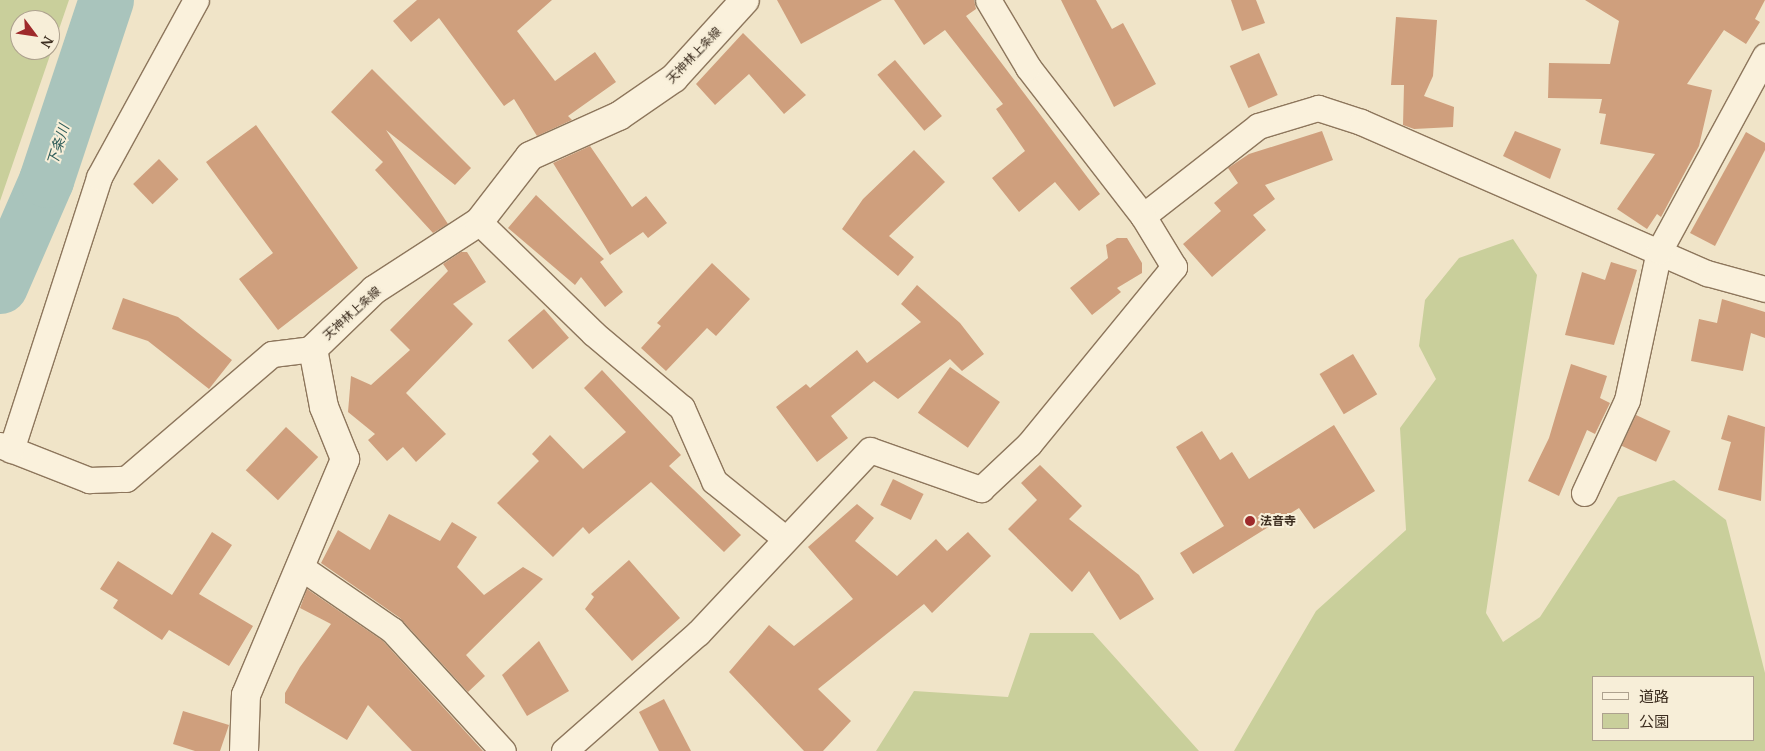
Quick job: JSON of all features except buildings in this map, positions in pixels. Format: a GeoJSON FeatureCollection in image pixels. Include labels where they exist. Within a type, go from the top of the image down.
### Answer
{"type":"FeatureCollection","features":[{"type":"Feature","properties":{"kind":"main road","name":"天神林上条線"},"geometry":{"type":"LineString","coordinates":[[244,751],[246,695],[345,459],[324,406],[313,348],[374,290],[479,222],[530,156],[619,116],[674,78],[745,0]]}},
{"type":"Feature","properties":{"kind":"street"},"geometry":{"type":"LineString","coordinates":[[196,0],[99,177],[6,447],[89,480],[126,479],[272,354],[313,348]]}},
{"type":"Feature","properties":{"kind":"street"},"geometry":{"type":"LineString","coordinates":[[564,751],[698,633],[870,450],[981,489],[1029,444],[1174,267],[1143,216],[1028,66],[988,0]]}},
{"type":"Feature","properties":{"kind":"street"},"geometry":{"type":"LineString","coordinates":[[1584,493],[1627,400],[1660,251],[1765,56]]}},
{"type":"Feature","properties":{"kind":"street"},"geometry":{"type":"LineString","coordinates":[[1143,216],[1258,126],[1318,108],[1362,122],[1707,273],[1765,289]]}},
{"type":"Feature","properties":{"kind":"street"},"geometry":{"type":"LineString","coordinates":[[479,222],[593,333],[682,408],[714,481],[786,539]]}},
{"type":"Feature","properties":{"kind":"street"},"geometry":{"type":"LineString","coordinates":[[299,566],[392,630],[503,751]]}},
{"type":"Feature","properties":{"kind":"green space"},"geometry":{"type":"Polygon","coordinates":[[[0,0],[69,0],[60,26],[60,10],[10,10],[10,60],[48,60],[0,201],[0,0]]]}},
{"type":"Feature","properties":{"kind":"green space"},"geometry":{"type":"Polygon","coordinates":[[[1513,239],[1537,275],[1486,613],[1503,642],[1540,617],[1618,497],[1674,480],[1726,520],[1765,673],[1765,751],[1234,751],[1316,611],[1406,530],[1400,428],[1436,379],[1419,346],[1425,300],[1459,258],[1513,239]]]}},
{"type":"Feature","properties":{"kind":"green space"},"geometry":{"type":"Polygon","coordinates":[[[1030,633],[1093,633],[1199,751],[876,751],[914,691],[1008,697],[1030,633]]]}},
{"type":"Feature","properties":{"kind":"waterway","name":"下条川"},"geometry":{"type":"LineString","coordinates":[[0,286],[46,180],[106,0]]}},
{"type":"Feature","properties":{"kind":"place","name":"法音寺"},"geometry":{"type":"Point","coordinates":[1250,521]}}]}
